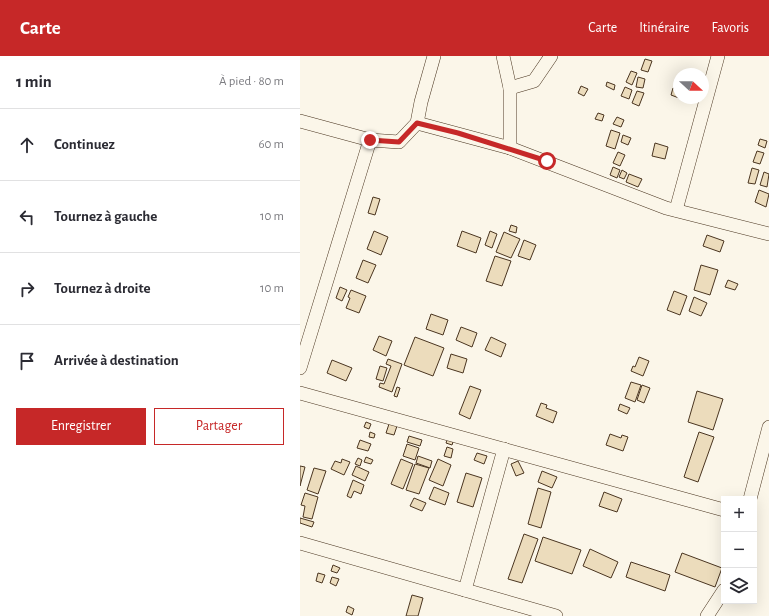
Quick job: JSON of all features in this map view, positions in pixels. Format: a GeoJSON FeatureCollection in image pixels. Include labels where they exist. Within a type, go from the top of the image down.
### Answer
{"type":"FeatureCollection","features":[{"type":"Feature","properties":{"kind":"street"},"geometry":{"type":"LineString","coordinates":[[300,121],[370,140],[399,142],[417,123],[434,56]]}},
{"type":"Feature","properties":{"kind":"street"},"geometry":{"type":"LineString","coordinates":[[503,56],[510,88],[510,148]]}},
{"type":"Feature","properties":{"kind":"street"},"geometry":{"type":"LineString","coordinates":[[510,88],[534,81],[551,56]]}},
{"type":"Feature","properties":{"kind":"street"},"geometry":{"type":"LineString","coordinates":[[676,210],[718,56]]}},
{"type":"Feature","properties":{"kind":"street"},"geometry":{"type":"LineString","coordinates":[[417,123],[510,148],[676,210],[769,234]]}},
{"type":"Feature","properties":{"kind":"street"},"geometry":{"type":"LineString","coordinates":[[300,368],[370,140]]}},
{"type":"Feature","properties":{"kind":"street"},"geometry":{"type":"LineString","coordinates":[[300,393],[721,509]]}},
{"type":"Feature","properties":{"kind":"street"},"geometry":{"type":"LineString","coordinates":[[751,496],[769,427]]}},
{"type":"Feature","properties":{"kind":"street"},"geometry":{"type":"LineString","coordinates":[[465,590],[504,449]]}},
{"type":"Feature","properties":{"kind":"street"},"geometry":{"type":"LineString","coordinates":[[300,543],[556,616]]}},
{"type":"Feature","properties":{"kind":"street"},"geometry":{"type":"LineString","coordinates":[[707,616],[721,595]]}},
{"type":"Feature","properties":{"kind":"building"},"geometry":{"type":"Polygon","coordinates":[[[645,59],[652,61],[648,72],[641,70],[645,59]]]}},
{"type":"Feature","properties":{"kind":"building"},"geometry":{"type":"Polygon","coordinates":[[[631,71],[637,73],[632,85],[626,82],[631,71]]]}},
{"type":"Feature","properties":{"kind":"building"},"geometry":{"type":"Polygon","coordinates":[[[638,77],[645,79],[643,88],[636,87],[638,77]]]}},
{"type":"Feature","properties":{"kind":"building"},"geometry":{"type":"Polygon","coordinates":[[[607,82],[615,85],[614,90],[606,86],[607,82]]]}},
{"type":"Feature","properties":{"kind":"building"},"geometry":{"type":"Polygon","coordinates":[[[581,86],[588,89],[584,96],[578,93],[581,86]]]}},
{"type":"Feature","properties":{"kind":"building"},"geometry":{"type":"Polygon","coordinates":[[[625,87],[632,90],[629,99],[621,96],[625,87]]]}},
{"type":"Feature","properties":{"kind":"building"},"geometry":{"type":"Polygon","coordinates":[[[637,91],[644,93],[639,106],[632,103],[637,91]]]}},
{"type":"Feature","properties":{"kind":"building"},"geometry":{"type":"Polygon","coordinates":[[[598,113],[604,115],[602,121],[595,119],[598,113]]]}},
{"type":"Feature","properties":{"kind":"building"},"geometry":{"type":"Polygon","coordinates":[[[617,117],[624,120],[621,127],[613,124],[617,117]]]}},
{"type":"Feature","properties":{"kind":"building"},"geometry":{"type":"Polygon","coordinates":[[[611,130],[620,133],[615,149],[606,146],[611,130]]]}},
{"type":"Feature","properties":{"kind":"building"},"geometry":{"type":"Polygon","coordinates":[[[623,135],[631,138],[628,145],[621,142],[623,135]]]}},
{"type":"Feature","properties":{"kind":"building"},"geometry":{"type":"Polygon","coordinates":[[[760,139],[767,141],[765,148],[758,145],[760,139]]]}},
{"type":"Feature","properties":{"kind":"building"},"geometry":{"type":"Polygon","coordinates":[[[655,143],[668,147],[665,159],[652,156],[655,143]]]}},
{"type":"Feature","properties":{"kind":"building"},"geometry":{"type":"Polygon","coordinates":[[[757,151],[764,153],[760,164],[753,162],[757,151]]]}},
{"type":"Feature","properties":{"kind":"building"},"geometry":{"type":"Polygon","coordinates":[[[618,152],[625,155],[620,166],[613,163],[618,152]]]}},
{"type":"Feature","properties":{"kind":"building"},"geometry":{"type":"Polygon","coordinates":[[[613,167],[620,170],[617,178],[610,175],[613,167]]]}},
{"type":"Feature","properties":{"kind":"building"},"geometry":{"type":"Polygon","coordinates":[[[752,168],[759,170],[755,184],[748,183],[752,168]]]}},
{"type":"Feature","properties":{"kind":"building"},"geometry":{"type":"Polygon","coordinates":[[[622,170],[627,173],[624,179],[619,177],[622,170]]]}},
{"type":"Feature","properties":{"kind":"building"},"geometry":{"type":"Polygon","coordinates":[[[764,172],[769,174],[767,187],[760,185],[764,172]]]}},
{"type":"Feature","properties":{"kind":"building"},"geometry":{"type":"Polygon","coordinates":[[[629,174],[642,179],[638,187],[626,182],[629,174]]]}},
{"type":"Feature","properties":{"kind":"building"},"geometry":{"type":"Polygon","coordinates":[[[759,190],[769,194],[766,207],[755,202],[759,190]]]}},
{"type":"Feature","properties":{"kind":"building"},"geometry":{"type":"Polygon","coordinates":[[[373,197],[380,199],[375,215],[368,213],[373,197]]]}},
{"type":"Feature","properties":{"kind":"building"},"geometry":{"type":"Polygon","coordinates":[[[511,225],[517,227],[516,233],[509,231],[511,225]]]}},
{"type":"Feature","properties":{"kind":"building"},"geometry":{"type":"Polygon","coordinates":[[[374,231],[388,237],[381,255],[367,249],[374,231]]]}},
{"type":"Feature","properties":{"kind":"building"},"geometry":{"type":"Polygon","coordinates":[[[462,231],[481,238],[476,253],[457,246],[462,231]]]}},
{"type":"Feature","properties":{"kind":"building"},"geometry":{"type":"Polygon","coordinates":[[[490,231],[497,234],[492,248],[485,245],[490,231]]]}},
{"type":"Feature","properties":{"kind":"building"},"geometry":{"type":"Polygon","coordinates":[[[504,232],[520,239],[511,258],[496,252],[504,232]]]}},
{"type":"Feature","properties":{"kind":"building"},"geometry":{"type":"Polygon","coordinates":[[[707,235],[724,241],[720,252],[703,246],[707,235]]]}},
{"type":"Feature","properties":{"kind":"building"},"geometry":{"type":"Polygon","coordinates":[[[524,240],[536,245],[530,260],[518,256],[524,240]]]}},
{"type":"Feature","properties":{"kind":"building"},"geometry":{"type":"Polygon","coordinates":[[[495,256],[511,261],[502,286],[486,281],[495,256]]]}},
{"type":"Feature","properties":{"kind":"building"},"geometry":{"type":"Polygon","coordinates":[[[363,260],[376,265],[368,283],[356,278],[363,260]]]}},
{"type":"Feature","properties":{"kind":"building"},"geometry":{"type":"Polygon","coordinates":[[[701,265],[718,270],[710,295],[694,290],[701,265]]]}},
{"type":"Feature","properties":{"kind":"building"},"geometry":{"type":"Polygon","coordinates":[[[728,280],[738,284],[735,290],[725,287],[728,280]]]}},
{"type":"Feature","properties":{"kind":"building"},"geometry":{"type":"Polygon","coordinates":[[[340,287],[347,290],[342,301],[336,298],[340,287]]]}},
{"type":"Feature","properties":{"kind":"building"},"geometry":{"type":"Polygon","coordinates":[[[351,290],[366,296],[359,313],[346,308],[351,290]]]}},
{"type":"Feature","properties":{"kind":"building"},"geometry":{"type":"Polygon","coordinates":[[[674,291],[687,296],[680,315],[667,310],[674,291]]]}},
{"type":"Feature","properties":{"kind":"building"},"geometry":{"type":"Polygon","coordinates":[[[694,297],[707,303],[701,316],[689,311],[694,297]]]}},
{"type":"Feature","properties":{"kind":"building"},"geometry":{"type":"Polygon","coordinates":[[[431,314],[448,320],[443,335],[426,329],[431,314]]]}},
{"type":"Feature","properties":{"kind":"building"},"geometry":{"type":"Polygon","coordinates":[[[461,327],[477,333],[472,347],[456,340],[461,327]]]}},
{"type":"Feature","properties":{"kind":"building"},"geometry":{"type":"Polygon","coordinates":[[[379,336],[392,341],[386,356],[373,350],[379,336]]]}},
{"type":"Feature","properties":{"kind":"building"},"geometry":{"type":"Polygon","coordinates":[[[415,337],[444,348],[433,376],[404,365],[415,337]]]}},
{"type":"Feature","properties":{"kind":"building"},"geometry":{"type":"Polygon","coordinates":[[[491,337],[506,344],[501,357],[485,350],[491,337]]]}},
{"type":"Feature","properties":{"kind":"building"},"geometry":{"type":"Polygon","coordinates":[[[451,354],[467,359],[463,373],[447,368],[451,354]]]}},
{"type":"Feature","properties":{"kind":"building"},"geometry":{"type":"Polygon","coordinates":[[[639,357],[649,361],[643,376],[631,371],[633,366],[635,367],[639,357]]]}},
{"type":"Feature","properties":{"kind":"building"},"geometry":{"type":"Polygon","coordinates":[[[388,359],[402,364],[392,392],[379,387],[380,383],[384,384],[391,366],[386,364],[388,359]]]}},
{"type":"Feature","properties":{"kind":"building"},"geometry":{"type":"Polygon","coordinates":[[[332,360],[352,368],[346,381],[327,373],[332,360]]]}},
{"type":"Feature","properties":{"kind":"building"},"geometry":{"type":"Polygon","coordinates":[[[380,366],[387,368],[383,381],[376,379],[380,366]]]}},
{"type":"Feature","properties":{"kind":"building"},"geometry":{"type":"Polygon","coordinates":[[[631,382],[641,385],[635,402],[625,398],[631,382]]]}},
{"type":"Feature","properties":{"kind":"building"},"geometry":{"type":"Polygon","coordinates":[[[642,385],[650,388],[644,403],[637,400],[642,385]]]}},
{"type":"Feature","properties":{"kind":"building"},"geometry":{"type":"Polygon","coordinates":[[[470,386],[481,390],[470,419],[459,414],[470,386]]]}},
{"type":"Feature","properties":{"kind":"building"},"geometry":{"type":"Polygon","coordinates":[[[397,387],[400,388],[397,397],[394,396],[397,387]]]}},
{"type":"Feature","properties":{"kind":"building"},"geometry":{"type":"Polygon","coordinates":[[[697,391],[723,399],[713,430],[688,422],[697,391]]]}},
{"type":"Feature","properties":{"kind":"building"},"geometry":{"type":"Polygon","coordinates":[[[541,403],[547,405],[546,408],[557,412],[553,423],[536,416],[541,403]]]}},
{"type":"Feature","properties":{"kind":"building"},"geometry":{"type":"Polygon","coordinates":[[[620,404],[630,408],[627,414],[618,410],[620,404]]]}},
{"type":"Feature","properties":{"kind":"building"},"geometry":{"type":"Polygon","coordinates":[[[390,421],[398,423],[394,435],[386,433],[390,421]]]}},
{"type":"Feature","properties":{"kind":"building"},"geometry":{"type":"Polygon","coordinates":[[[366,422],[371,424],[369,429],[364,427],[366,422]]]}},
{"type":"Feature","properties":{"kind":"building"},"geometry":{"type":"Polygon","coordinates":[[[370,432],[375,434],[374,438],[369,437],[370,432]]]}},
{"type":"Feature","properties":{"kind":"building"},"geometry":{"type":"Polygon","coordinates":[[[699,432],[714,437],[698,482],[684,477],[699,432]]]}},
{"type":"Feature","properties":{"kind":"building"},"geometry":{"type":"Polygon","coordinates":[[[610,434],[621,438],[622,435],[628,437],[623,451],[606,445],[610,434]]]}},
{"type":"Feature","properties":{"kind":"building"},"geometry":{"type":"Polygon","coordinates":[[[409,436],[422,440],[420,446],[407,442],[409,436]]]}},
{"type":"Feature","properties":{"kind":"building"},"geometry":{"type":"Polygon","coordinates":[[[448,438],[454,439],[452,445],[446,443],[448,438]]]}},
{"type":"Feature","properties":{"kind":"building"},"geometry":{"type":"Polygon","coordinates":[[[360,440],[371,444],[368,451],[357,448],[360,440]]]}},
{"type":"Feature","properties":{"kind":"building"},"geometry":{"type":"Polygon","coordinates":[[[407,444],[419,448],[415,460],[403,456],[407,444]]]}},
{"type":"Feature","properties":{"kind":"building"},"geometry":{"type":"Polygon","coordinates":[[[447,447],[453,449],[451,458],[444,456],[447,447]]]}},
{"type":"Feature","properties":{"kind":"building"},"geometry":{"type":"Polygon","coordinates":[[[477,453],[487,456],[484,464],[474,460],[477,453]]]}},
{"type":"Feature","properties":{"kind":"building"},"geometry":{"type":"Polygon","coordinates":[[[418,456],[432,461],[430,468],[416,463],[418,456]]]}},
{"type":"Feature","properties":{"kind":"building"},"geometry":{"type":"Polygon","coordinates":[[[366,457],[373,460],[371,464],[364,462],[366,457]]]}},
{"type":"Feature","properties":{"kind":"building"},"geometry":{"type":"Polygon","coordinates":[[[358,458],[362,460],[360,466],[355,464],[358,458]]]}},
{"type":"Feature","properties":{"kind":"building"},"geometry":{"type":"Polygon","coordinates":[[[342,459],[350,462],[344,475],[331,469],[335,461],[341,463],[342,459]]]}},
{"type":"Feature","properties":{"kind":"building"},"geometry":{"type":"Polygon","coordinates":[[[401,459],[413,464],[403,489],[391,484],[401,459]]]}},
{"type":"Feature","properties":{"kind":"building"},"geometry":{"type":"Polygon","coordinates":[[[438,459],[451,465],[443,486],[429,480],[438,459]]]}},
{"type":"Feature","properties":{"kind":"building"},"geometry":{"type":"Polygon","coordinates":[[[518,461],[524,473],[516,476],[511,464],[518,461]]]}},
{"type":"Feature","properties":{"kind":"building"},"geometry":{"type":"Polygon","coordinates":[[[415,464],[429,468],[419,494],[406,490],[415,464]]]}},
{"type":"Feature","properties":{"kind":"building"},"geometry":{"type":"Polygon","coordinates":[[[300,466],[305,467],[300,486],[300,466]]]}},
{"type":"Feature","properties":{"kind":"building"},"geometry":{"type":"Polygon","coordinates":[[[356,466],[369,472],[365,481],[352,475],[356,466]]]}},
{"type":"Feature","properties":{"kind":"building"},"geometry":{"type":"Polygon","coordinates":[[[314,468],[326,471],[318,494],[307,490],[314,468]]]}},
{"type":"Feature","properties":{"kind":"building"},"geometry":{"type":"Polygon","coordinates":[[[542,471],[557,477],[552,488],[538,482],[542,471]]]}},
{"type":"Feature","properties":{"kind":"building"},"geometry":{"type":"Polygon","coordinates":[[[466,473],[482,478],[473,507],[457,502],[466,473]]]}},
{"type":"Feature","properties":{"kind":"building"},"geometry":{"type":"Polygon","coordinates":[[[353,480],[364,485],[361,494],[354,491],[351,498],[347,496],[353,480]]]}},
{"type":"Feature","properties":{"kind":"building"},"geometry":{"type":"Polygon","coordinates":[[[434,487],[449,493],[445,505],[429,499],[434,487]]]}},
{"type":"Feature","properties":{"kind":"building"},"geometry":{"type":"Polygon","coordinates":[[[538,488],[551,492],[541,528],[528,524],[538,488]]]}},
{"type":"Feature","properties":{"kind":"building"},"geometry":{"type":"Polygon","coordinates":[[[604,492],[622,499],[617,512],[599,506],[604,492]]]}},
{"type":"Feature","properties":{"kind":"building"},"geometry":{"type":"Polygon","coordinates":[[[305,493],[318,497],[312,519],[303,517],[305,506],[301,505],[305,493]]]}},
{"type":"Feature","properties":{"kind":"building"},"geometry":{"type":"Polygon","coordinates":[[[414,498],[426,503],[422,511],[410,506],[414,498]]]}},
{"type":"Feature","properties":{"kind":"building"},"geometry":{"type":"Polygon","coordinates":[[[300,518],[314,522],[312,527],[300,523],[300,518]]]}},
{"type":"Feature","properties":{"kind":"building"},"geometry":{"type":"Polygon","coordinates":[[[524,534],[538,539],[522,583],[508,579],[524,534]]]}},
{"type":"Feature","properties":{"kind":"building"},"geometry":{"type":"Polygon","coordinates":[[[543,537],[581,550],[572,574],[535,561],[543,537]]]}},
{"type":"Feature","properties":{"kind":"building"},"geometry":{"type":"Polygon","coordinates":[[[590,549],[618,562],[611,578],[583,566],[590,549]]]}},
{"type":"Feature","properties":{"kind":"building"},"geometry":{"type":"Polygon","coordinates":[[[682,553],[721,568],[715,587],[675,572],[682,553]]]}},
{"type":"Feature","properties":{"kind":"building"},"geometry":{"type":"Polygon","coordinates":[[[631,562],[670,575],[665,591],[626,577],[631,562]]]}},
{"type":"Feature","properties":{"kind":"building"},"geometry":{"type":"Polygon","coordinates":[[[333,565],[340,568],[337,573],[331,571],[333,565]]]}},
{"type":"Feature","properties":{"kind":"building"},"geometry":{"type":"Polygon","coordinates":[[[318,573],[325,575],[322,583],[316,581],[318,573]]]}},
{"type":"Feature","properties":{"kind":"building"},"geometry":{"type":"Polygon","coordinates":[[[332,577],[339,579],[336,586],[330,583],[332,577]]]}},
{"type":"Feature","properties":{"kind":"building"},"geometry":{"type":"Polygon","coordinates":[[[412,595],[423,598],[418,616],[406,616],[412,595]]]}},
{"type":"Feature","properties":{"kind":"building"},"geometry":{"type":"Polygon","coordinates":[[[348,606],[354,609],[352,615],[346,612],[348,606]]]}},
{"type":"Feature","properties":{"kind":"route"},"geometry":{"type":"LineString","coordinates":[[370,140],[399,142],[417,123],[510,148],[547,161]]}}]}
